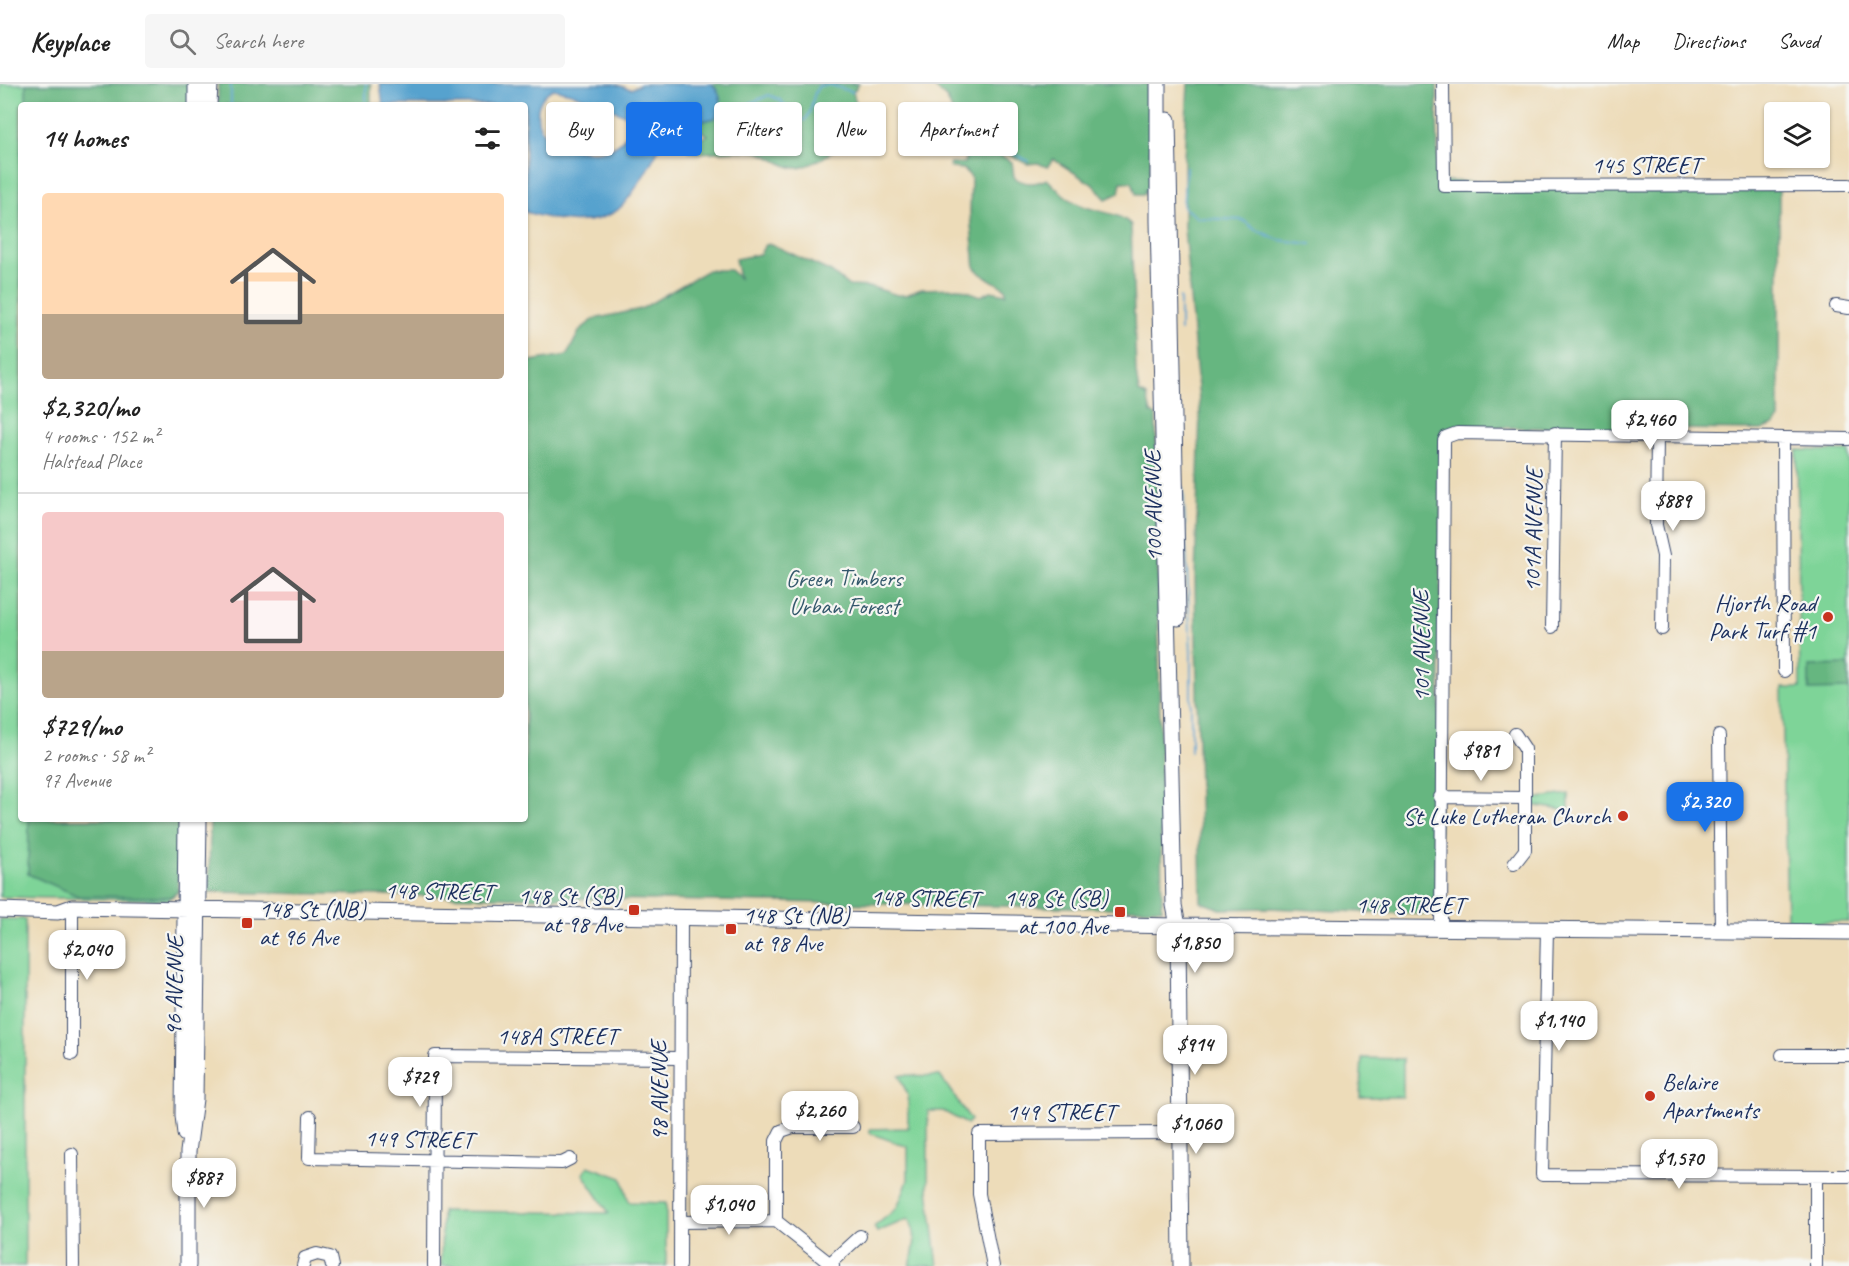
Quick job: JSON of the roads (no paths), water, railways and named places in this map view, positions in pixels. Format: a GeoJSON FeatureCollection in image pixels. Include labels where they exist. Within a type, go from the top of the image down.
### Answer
{"type":"FeatureCollection","features":[{"type":"Feature","properties":{"kind":"main road"},"geometry":{"type":"LineString","coordinates":[[196,84],[196,102]]}},
{"type":"Feature","properties":{"kind":"main road"},"geometry":{"type":"LineString","coordinates":[[209,102],[210,84]]}},
{"type":"Feature","properties":{"kind":"main road","name":"100 AVENUE"},"geometry":{"type":"LineString","coordinates":[[1158,84],[1161,380],[1174,905],[1178,926],[1181,1266]]}},
{"type":"Feature","properties":{"kind":"main road","name":"100 AVENUE"},"geometry":{"type":"LineString","coordinates":[[1168,84],[1183,905],[1178,926]]}},
{"type":"Feature","properties":{"kind":"main road","name":"96 AVENUE"},"geometry":{"type":"LineString","coordinates":[[186,822],[191,909],[195,1099],[188,1152],[188,1266]]}},
{"type":"Feature","properties":{"kind":"main road","name":"96 AVENUE"},"geometry":{"type":"LineString","coordinates":[[191,909],[199,822]]}},
{"type":"Feature","properties":{"kind":"main road","name":"148 STREET"},"geometry":{"type":"LineString","coordinates":[[0,902],[60,902],[72,908]]}},
{"type":"Feature","properties":{"kind":"main road","name":"148 STREET"},"geometry":{"type":"LineString","coordinates":[[0,910],[58,912],[72,908],[191,909],[1178,926],[1201,924],[1849,932]]}},
{"type":"Feature","properties":{"kind":"street","name":"145 STREET"},"geometry":{"type":"LineString","coordinates":[[1443,84],[1444,186],[1849,185]]}},
{"type":"Feature","properties":{"kind":"street"},"geometry":{"type":"LineString","coordinates":[[1836,306],[1849,308]]}},
{"type":"Feature","properties":{"kind":"street","name":"101 AVENUE"},"geometry":{"type":"LineString","coordinates":[[1441,928],[1443,441],[1446,437],[1457,433],[1554,433]]}},
{"type":"Feature","properties":{"kind":"street"},"geometry":{"type":"LineString","coordinates":[[1554,433],[1849,439]]}},
{"type":"Feature","properties":{"kind":"street","name":"101A AVENUE"},"geometry":{"type":"LineString","coordinates":[[1552,627],[1554,433]]}},
{"type":"Feature","properties":{"kind":"street"},"geometry":{"type":"LineString","coordinates":[[1657,436],[1656,525],[1663,556],[1662,629]]}},
{"type":"Feature","properties":{"kind":"street"},"geometry":{"type":"LineString","coordinates":[[1783,439],[1784,671]]}},
{"type":"Feature","properties":{"kind":"street"},"geometry":{"type":"LineString","coordinates":[[1514,864],[1525,850],[1525,749],[1515,734]]}},
{"type":"Feature","properties":{"kind":"street"},"geometry":{"type":"LineString","coordinates":[[1719,736],[1721,931]]}},
{"type":"Feature","properties":{"kind":"street"},"geometry":{"type":"LineString","coordinates":[[1440,797],[1524,798]]}},
{"type":"Feature","properties":{"kind":"street"},"geometry":{"type":"LineString","coordinates":[[72,908],[72,1054]]}},
{"type":"Feature","properties":{"kind":"street","name":"98 AVENUE"},"geometry":{"type":"LineString","coordinates":[[680,1266],[681,916]]}},
{"type":"Feature","properties":{"kind":"street"},"geometry":{"type":"LineString","coordinates":[[1547,928],[1542,1175],[1849,1176]]}},
{"type":"Feature","properties":{"kind":"street"},"geometry":{"type":"LineString","coordinates":[[1782,1055],[1849,1055]]}},
{"type":"Feature","properties":{"kind":"street","name":"148A STREET"},"geometry":{"type":"LineString","coordinates":[[435,1160],[435,1056],[680,1058]]}},
{"type":"Feature","properties":{"kind":"street","name":"149 STREET"},"geometry":{"type":"LineString","coordinates":[[310,1117],[309,1158],[562,1163],[570,1159]]}},
{"type":"Feature","properties":{"kind":"street"},"geometry":{"type":"LineString","coordinates":[[776,1221],[776,1141],[781,1131],[793,1127],[853,1127]]}},
{"type":"Feature","properties":{"kind":"street","name":"149 STREET"},"geometry":{"type":"LineString","coordinates":[[993,1266],[979,1194],[979,1134],[1179,1133]]}},
{"type":"Feature","properties":{"kind":"street"},"geometry":{"type":"LineString","coordinates":[[72,1154],[73,1266]]}},
{"type":"Feature","properties":{"kind":"street"},"geometry":{"type":"LineString","coordinates":[[434,1266],[435,1160]]}},
{"type":"Feature","properties":{"kind":"street"},"geometry":{"type":"LineString","coordinates":[[1816,1176],[1816,1266]]}},
{"type":"Feature","properties":{"kind":"street"},"geometry":{"type":"LineString","coordinates":[[680,1222],[776,1221],[830,1265],[860,1236]]}},
{"type":"Feature","properties":{"kind":"street"},"geometry":{"type":"LineString","coordinates":[[303,1266],[305,1258],[317,1254],[330,1257],[332,1266]]}},
{"type":"Feature","properties":{"kind":"water"},"geometry":{"type":"Polygon","coordinates":[[[380,84],[614,84],[631,89],[641,84],[712,84],[720,96],[721,102],[714,102],[714,118],[702,121],[702,102],[626,102],[626,115],[614,110],[614,102],[593,102],[553,89],[547,93],[539,105],[538,112],[540,127],[546,135],[546,156],[614,156],[614,146],[626,136],[626,156],[654,156],[630,196],[616,211],[594,220],[559,220],[528,213],[528,102],[383,102],[380,84]]]}},
{"type":"Feature","properties":{"kind":"waterway"},"geometry":{"type":"LineString","coordinates":[[231,84],[231,102]]}},
{"type":"Feature","properties":{"kind":"waterway"},"geometry":{"type":"LineString","coordinates":[[366,84],[366,102]]}},
{"type":"Feature","properties":{"kind":"waterway"},"geometry":{"type":"LineString","coordinates":[[802,120],[808,116],[814,94],[819,86],[831,85],[853,92]]}},
{"type":"Feature","properties":{"kind":"waterway"},"geometry":{"type":"LineString","coordinates":[[753,102],[769,95],[782,102]]}},
{"type":"Feature","properties":{"kind":"waterway"},"geometry":{"type":"LineString","coordinates":[[1018,156],[1028,161]]}},
{"type":"Feature","properties":{"kind":"waterway"},"geometry":{"type":"LineString","coordinates":[[1186,168],[1183,207],[1198,218],[1243,220],[1254,229],[1279,240],[1311,244]]}},
{"type":"Feature","properties":{"kind":"waterway"},"geometry":{"type":"LineString","coordinates":[[1180,298],[1180,331]]}},
{"type":"Feature","properties":{"kind":"waterway"},"geometry":{"type":"LineString","coordinates":[[1183,487],[1191,652],[1191,751]]}},
{"type":"Feature","properties":{"kind":"place","name":"Hjorth Road Park Turf #1"},"geometry":{"type":"Point","coordinates":[1828,617]}},
{"type":"Feature","properties":{"kind":"place","name":"St Luke Lutheran Church"},"geometry":{"type":"Point","coordinates":[1623,816]}},
{"type":"Feature","properties":{"kind":"place","name":"148 St (SB) at 98 Ave"},"geometry":{"type":"Point","coordinates":[634,910]}},
{"type":"Feature","properties":{"kind":"place","name":"148 St (SB) at 100 Ave"},"geometry":{"type":"Point","coordinates":[1120,912]}},
{"type":"Feature","properties":{"kind":"place","name":"148 St (NB) at 96 Ave"},"geometry":{"type":"Point","coordinates":[247,923]}},
{"type":"Feature","properties":{"kind":"place","name":"148 St (NB) at 98 Ave"},"geometry":{"type":"Point","coordinates":[731,929]}},
{"type":"Feature","properties":{"kind":"place","name":"Belaire Apartments"},"geometry":{"type":"Point","coordinates":[1650,1096]}},
{"type":"Feature","properties":{"kind":"park label","name":"Green Timbers Urban Forest"},"geometry":{"type":"Point","coordinates":[844,592]}}]}
